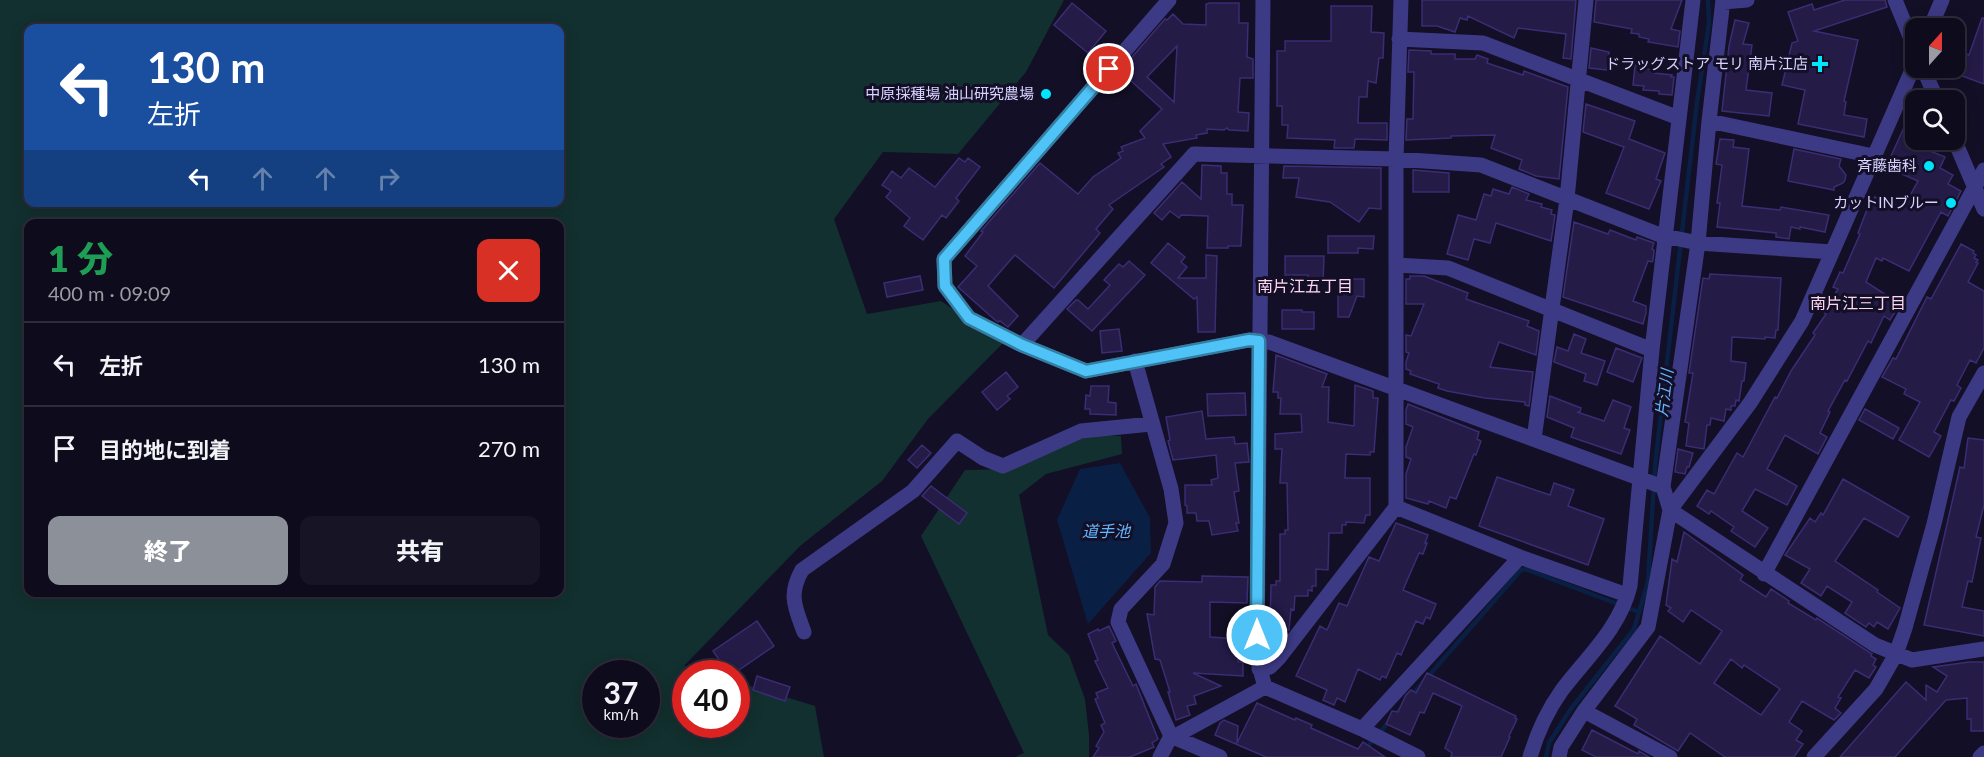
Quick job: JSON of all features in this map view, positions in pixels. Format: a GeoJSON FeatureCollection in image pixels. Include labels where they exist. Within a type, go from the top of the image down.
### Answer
{"type":"FeatureCollection","features":[{"type":"Feature","properties":{"kind":"street"},"geometry":{"type":"LineString","coordinates":[[1168,0],[944,259],[945,286],[969,318],[1022,345],[1086,371],[1249,340],[1269,342],[1663,486]]}},
{"type":"Feature","properties":{"kind":"street"},"geometry":{"type":"LineString","coordinates":[[1263,0],[1257,658],[1259,669],[1265,687],[1371,733],[1408,755]]}},
{"type":"Feature","properties":{"kind":"street"},"geometry":{"type":"LineString","coordinates":[[1259,669],[1270,667],[1279,658],[1396,507],[1396,159],[1401,0]]}},
{"type":"Feature","properties":{"kind":"street"},"geometry":{"type":"LineString","coordinates":[[1534,439],[1567,199],[1586,0]]}},
{"type":"Feature","properties":{"kind":"street"},"geometry":{"type":"LineString","coordinates":[[1530,757],[1540,725],[1556,700],[1600,646],[1625,602],[1693,0]]}},
{"type":"Feature","properties":{"kind":"street"},"geometry":{"type":"LineString","coordinates":[[1747,0],[1723,1],[1698,243],[1663,486],[1670,510],[1875,645],[1912,660],[1984,650]]}},
{"type":"Feature","properties":{"kind":"street"},"geometry":{"type":"LineString","coordinates":[[1895,0],[1905,24]]}},
{"type":"Feature","properties":{"kind":"street"},"geometry":{"type":"LineString","coordinates":[[1934,18],[1942,0]]}},
{"type":"Feature","properties":{"kind":"street"},"geometry":{"type":"LineString","coordinates":[[1400,39],[1484,43],[1679,118]]}},
{"type":"Feature","properties":{"kind":"street"},"geometry":{"type":"LineString","coordinates":[[1559,757],[1561,747],[1584,711],[1648,627],[1670,510],[1750,403],[1802,321],[1908,78]]}},
{"type":"Feature","properties":{"kind":"street"},"geometry":{"type":"LineString","coordinates":[[1709,121],[1873,156]]}},
{"type":"Feature","properties":{"kind":"street"},"geometry":{"type":"LineString","coordinates":[[1959,150],[1984,209]]}},
{"type":"Feature","properties":{"kind":"street"},"geometry":{"type":"LineString","coordinates":[[1022,345],[1194,154],[1396,159],[1481,165],[1665,236],[1698,243],[1832,252]]}},
{"type":"Feature","properties":{"kind":"street"},"geometry":{"type":"LineString","coordinates":[[1764,574],[1984,170]]}},
{"type":"Feature","properties":{"kind":"street"},"geometry":{"type":"LineString","coordinates":[[1396,265],[1448,268],[1652,350]]}},
{"type":"Feature","properties":{"kind":"street"},"geometry":{"type":"LineString","coordinates":[[1135,361],[1171,489],[1176,523],[1163,564],[1121,609],[1118,621],[1171,736],[1220,757]]}},
{"type":"Feature","properties":{"kind":"street"},"geometry":{"type":"LineString","coordinates":[[1815,757],[1876,689],[1896,654],[1934,524],[1959,417],[1984,373]]}},
{"type":"Feature","properties":{"kind":"street"},"geometry":{"type":"LineString","coordinates":[[804,632],[793,602],[793,593],[802,570],[913,491],[957,441],[983,458],[1003,466],[1081,431],[1151,424]]}},
{"type":"Feature","properties":{"kind":"street"},"geometry":{"type":"LineString","coordinates":[[1396,507],[1625,602]]}},
{"type":"Feature","properties":{"kind":"street"},"geometry":{"type":"LineString","coordinates":[[1371,733],[1520,557]]}},
{"type":"Feature","properties":{"kind":"street"},"geometry":{"type":"LineString","coordinates":[[1171,736],[1177,735],[1265,687]]}},
{"type":"Feature","properties":{"kind":"street"},"geometry":{"type":"LineString","coordinates":[[1584,711],[1670,757]]}},
{"type":"Feature","properties":{"kind":"street"},"geometry":{"type":"LineString","coordinates":[[1160,757],[1171,736]]}},
{"type":"Feature","properties":{"kind":"street"},"geometry":{"type":"LineString","coordinates":[[1980,757],[1984,753]]}},
{"type":"Feature","properties":{"kind":"green space"},"geometry":{"type":"Polygon","coordinates":[[[0,0],[1064,0],[1026,72],[958,154],[883,152],[834,219],[867,314],[941,301],[1003,343],[928,419],[882,481],[800,546],[690,660],[672,660],[672,738],[750,738],[750,686],[815,706],[824,757],[0,757],[0,0]]]}},
{"type":"Feature","properties":{"kind":"green space"},"geometry":{"type":"Polygon","coordinates":[[[1095,435],[1121,436],[1122,454],[1046,474],[1019,495],[1048,635],[1069,655],[1085,699],[1089,757],[1015,757],[1024,753],[921,536],[965,470],[1009,469],[1076,440],[1095,435]]]}},
{"type":"Feature","properties":{"kind":"water","name":"道手池"},"geometry":{"type":"Polygon","coordinates":[[[1120,463],[1150,518],[1151,553],[1088,624],[1057,520],[1080,469],[1120,463]]]}},
{"type":"Feature","properties":{"kind":"building"},"geometry":{"type":"Polygon","coordinates":[[[1422,0],[1576,0],[1571,59],[1563,58],[1566,34],[1518,28],[1514,38],[1468,16],[1467,20],[1460,18],[1455,32],[1437,26],[1422,26],[1422,0]]]}},
{"type":"Feature","properties":{"kind":"building"},"geometry":{"type":"Polygon","coordinates":[[[1596,0],[1682,0],[1671,29],[1680,31],[1678,47],[1648,42],[1649,39],[1631,33],[1632,29],[1594,22],[1596,0]]]}},
{"type":"Feature","properties":{"kind":"building"},"geometry":{"type":"Polygon","coordinates":[[[1845,0],[1885,0],[1887,7],[1814,31],[1858,40],[1844,101],[1846,102],[1844,115],[1867,119],[1864,137],[1798,124],[1805,90],[1782,85],[1792,43],[1798,41],[1788,12],[1812,4],[1814,10],[1845,0]]]}},
{"type":"Feature","properties":{"kind":"building"},"geometry":{"type":"Polygon","coordinates":[[[1072,3],[1106,31],[1088,53],[1054,25],[1072,3]]]}},
{"type":"Feature","properties":{"kind":"building"},"geometry":{"type":"Polygon","coordinates":[[[1239,3],[1239,23],[1248,23],[1247,57],[1253,59],[1253,78],[1240,78],[1238,112],[1249,113],[1248,131],[1227,128],[1224,130],[1207,129],[1207,133],[1196,135],[1197,138],[1163,144],[1171,157],[1161,164],[1164,167],[1109,205],[1113,209],[1096,229],[1100,233],[1054,288],[1015,255],[988,286],[1018,316],[1008,327],[998,322],[958,287],[977,266],[965,256],[983,232],[981,231],[1040,163],[1078,194],[1093,177],[1121,158],[1118,153],[1123,151],[1121,147],[1145,138],[1140,131],[1162,109],[1120,71],[1165,19],[1167,20],[1173,14],[1183,24],[1206,25],[1206,4],[1239,3]],[[1177,46],[1147,77],[1174,102],[1177,46]]]}},
{"type":"Feature","properties":{"kind":"building"},"geometry":{"type":"Polygon","coordinates":[[[1331,6],[1372,6],[1371,32],[1384,33],[1383,58],[1379,58],[1376,83],[1368,81],[1367,97],[1359,97],[1358,123],[1387,123],[1387,140],[1355,139],[1354,148],[1334,148],[1335,140],[1287,138],[1288,125],[1282,125],[1282,106],[1277,106],[1277,51],[1285,51],[1285,41],[1331,41],[1331,6]]]}},
{"type":"Feature","properties":{"kind":"building"},"geometry":{"type":"Polygon","coordinates":[[[1982,18],[1984,18],[1984,84],[1965,77],[1965,53],[1969,55],[1982,18]]]}},
{"type":"Feature","properties":{"kind":"building"},"geometry":{"type":"Polygon","coordinates":[[[1735,20],[1749,23],[1743,44],[1752,45],[1746,90],[1772,93],[1769,116],[1722,111],[1729,46],[1735,20]]]}},
{"type":"Feature","properties":{"kind":"building"},"geometry":{"type":"Polygon","coordinates":[[[1591,48],[1609,52],[1607,70],[1589,68],[1591,48]]]}},
{"type":"Feature","properties":{"kind":"building"},"geometry":{"type":"Polygon","coordinates":[[[1409,50],[1431,51],[1431,54],[1455,54],[1455,59],[1475,59],[1477,55],[1488,59],[1487,63],[1523,75],[1524,71],[1568,87],[1559,179],[1536,176],[1519,169],[1522,160],[1491,148],[1495,135],[1406,140],[1407,119],[1413,119],[1414,72],[1408,72],[1409,50]]]}},
{"type":"Feature","properties":{"kind":"building"},"geometry":{"type":"Polygon","coordinates":[[[1635,65],[1646,66],[1646,69],[1654,70],[1654,73],[1672,75],[1671,77],[1674,77],[1672,95],[1643,90],[1644,86],[1633,85],[1635,65]]]}},
{"type":"Feature","properties":{"kind":"building"},"geometry":{"type":"Polygon","coordinates":[[[1586,104],[1635,121],[1629,139],[1665,153],[1656,179],[1661,181],[1649,209],[1606,193],[1624,147],[1583,132],[1586,104]]]}},
{"type":"Feature","properties":{"kind":"building"},"geometry":{"type":"Polygon","coordinates":[[[1905,125],[1905,150],[1930,150],[1945,157],[1940,168],[1953,175],[1948,184],[1961,191],[1948,216],[1941,212],[1909,271],[1883,258],[1882,261],[1876,258],[1866,282],[1900,304],[1890,320],[1884,316],[1871,343],[1868,341],[1828,411],[1830,412],[1820,433],[1827,437],[1818,454],[1785,435],[1767,469],[1797,486],[1787,505],[1755,489],[1742,511],[1768,528],[1755,547],[1731,531],[1734,527],[1711,511],[1709,514],[1697,506],[1707,490],[1714,494],[1737,453],[1743,457],[1775,397],[1777,398],[1791,371],[1815,335],[1813,333],[1826,314],[1823,312],[1838,289],[1833,287],[1840,272],[1843,273],[1860,234],[1858,233],[1871,199],[1875,197],[1903,208],[1918,181],[1886,167],[1905,125]]]}},
{"type":"Feature","properties":{"kind":"building"},"geometry":{"type":"Polygon","coordinates":[[[1720,139],[1734,140],[1733,147],[1749,149],[1742,206],[1780,210],[1781,207],[1829,215],[1825,232],[1791,227],[1789,239],[1776,237],[1776,233],[1717,227],[1720,203],[1717,203],[1722,165],[1716,164],[1720,139]]]}},
{"type":"Feature","properties":{"kind":"building"},"geometry":{"type":"Polygon","coordinates":[[[1794,149],[1841,159],[1839,166],[1846,175],[1845,180],[1834,187],[1834,190],[1788,181],[1794,149]]]}},
{"type":"Feature","properties":{"kind":"building"},"geometry":{"type":"Polygon","coordinates":[[[959,158],[965,162],[968,158],[980,167],[956,198],[959,201],[946,218],[942,215],[923,240],[904,226],[910,218],[886,197],[891,191],[882,185],[892,171],[901,178],[909,168],[935,187],[959,158]]]}},
{"type":"Feature","properties":{"kind":"building"},"geometry":{"type":"Polygon","coordinates":[[[1202,165],[1221,166],[1221,173],[1227,173],[1227,194],[1232,194],[1232,205],[1243,205],[1241,246],[1207,248],[1208,216],[1181,215],[1179,218],[1170,211],[1162,220],[1154,213],[1182,182],[1201,199],[1202,165]]]}},
{"type":"Feature","properties":{"kind":"building"},"geometry":{"type":"Polygon","coordinates":[[[1284,166],[1381,168],[1381,209],[1369,208],[1359,222],[1330,202],[1296,197],[1299,178],[1283,178],[1284,166]]]}},
{"type":"Feature","properties":{"kind":"building"},"geometry":{"type":"Polygon","coordinates":[[[1413,170],[1449,173],[1449,192],[1413,192],[1413,170]]]}},
{"type":"Feature","properties":{"kind":"building"},"geometry":{"type":"Polygon","coordinates":[[[1512,187],[1529,194],[1526,200],[1542,204],[1541,207],[1552,210],[1551,214],[1555,215],[1551,241],[1496,223],[1490,243],[1474,239],[1468,260],[1447,254],[1458,215],[1476,220],[1484,194],[1491,196],[1493,189],[1509,194],[1512,187]]]}},
{"type":"Feature","properties":{"kind":"building"},"geometry":{"type":"Polygon","coordinates":[[[1574,222],[1608,234],[1610,230],[1636,240],[1637,237],[1654,243],[1653,260],[1648,261],[1633,301],[1646,306],[1643,324],[1563,297],[1574,222]]]}},
{"type":"Feature","properties":{"kind":"building"},"geometry":{"type":"Polygon","coordinates":[[[1328,236],[1374,236],[1373,249],[1358,248],[1358,253],[1328,253],[1328,236]]]}},
{"type":"Feature","properties":{"kind":"building"},"geometry":{"type":"Polygon","coordinates":[[[1168,243],[1185,257],[1181,262],[1187,267],[1178,278],[1206,278],[1206,255],[1217,256],[1215,332],[1198,332],[1197,297],[1194,299],[1151,263],[1168,243]]]}},
{"type":"Feature","properties":{"kind":"building"},"geometry":{"type":"Polygon","coordinates":[[[1961,244],[1974,251],[1976,255],[1974,258],[1978,260],[1968,282],[1984,291],[1984,348],[1976,363],[1970,360],[1957,385],[1961,388],[1954,401],[1951,400],[1934,432],[1941,436],[1929,457],[1899,440],[1920,402],[1904,394],[1906,389],[1882,377],[1893,358],[1896,359],[1927,297],[1931,299],[1961,244]]]}},
{"type":"Feature","properties":{"kind":"building"},"geometry":{"type":"Polygon","coordinates":[[[1285,256],[1324,256],[1323,283],[1308,283],[1308,275],[1285,275],[1285,256]]]}},
{"type":"Feature","properties":{"kind":"building"},"geometry":{"type":"Polygon","coordinates":[[[1129,261],[1145,275],[1092,331],[1067,309],[1078,300],[1088,309],[1110,285],[1104,280],[1119,264],[1123,267],[1129,261]]]}},
{"type":"Feature","properties":{"kind":"building"},"geometry":{"type":"Polygon","coordinates":[[[1710,274],[1781,278],[1778,330],[1776,330],[1775,338],[1732,337],[1731,361],[1746,363],[1739,401],[1736,400],[1731,410],[1726,409],[1724,421],[1711,418],[1710,425],[1707,425],[1704,449],[1686,446],[1689,423],[1685,422],[1693,373],[1689,373],[1703,278],[1709,279],[1710,274]]]}},
{"type":"Feature","properties":{"kind":"building"},"geometry":{"type":"Polygon","coordinates":[[[920,276],[923,290],[887,297],[884,283],[920,276]]]}},
{"type":"Feature","properties":{"kind":"building"},"geometry":{"type":"Polygon","coordinates":[[[1410,276],[1424,276],[1468,293],[1466,299],[1529,321],[1527,326],[1539,331],[1536,355],[1499,342],[1490,367],[1533,372],[1529,406],[1525,405],[1525,402],[1447,391],[1438,388],[1439,384],[1410,374],[1411,371],[1406,369],[1409,353],[1406,352],[1406,335],[1411,336],[1424,304],[1406,304],[1406,279],[1410,279],[1410,276]]]}},
{"type":"Feature","properties":{"kind":"building"},"geometry":{"type":"Polygon","coordinates":[[[1338,279],[1364,279],[1364,297],[1357,296],[1349,317],[1338,317],[1338,279]]]}},
{"type":"Feature","properties":{"kind":"building"},"geometry":{"type":"Polygon","coordinates":[[[1282,310],[1314,312],[1314,329],[1282,329],[1282,310]]]}},
{"type":"Feature","properties":{"kind":"building"},"geometry":{"type":"Polygon","coordinates":[[[1119,329],[1122,351],[1102,353],[1100,331],[1119,329]]]}},
{"type":"Feature","properties":{"kind":"building"},"geometry":{"type":"Polygon","coordinates":[[[1574,334],[1586,339],[1581,353],[1605,361],[1597,385],[1584,381],[1586,374],[1554,362],[1557,347],[1568,351],[1574,334]]]}},
{"type":"Feature","properties":{"kind":"building"},"geometry":{"type":"Polygon","coordinates":[[[1616,348],[1642,358],[1633,382],[1607,372],[1616,348]]]}},
{"type":"Feature","properties":{"kind":"building"},"geometry":{"type":"Polygon","coordinates":[[[1276,355],[1327,374],[1322,387],[1329,387],[1328,422],[1354,426],[1355,385],[1373,391],[1373,398],[1378,398],[1374,452],[1370,452],[1370,455],[1346,454],[1345,478],[1370,478],[1370,515],[1366,515],[1364,523],[1346,522],[1346,525],[1342,525],[1342,533],[1329,533],[1328,570],[1316,569],[1316,586],[1312,586],[1312,591],[1308,590],[1308,596],[1295,596],[1289,630],[1270,629],[1271,585],[1276,585],[1276,581],[1280,581],[1280,534],[1285,534],[1285,530],[1288,530],[1287,483],[1280,483],[1282,449],[1275,449],[1275,434],[1302,432],[1301,414],[1280,414],[1281,398],[1278,398],[1278,392],[1273,392],[1276,355]]]}},
{"type":"Feature","properties":{"kind":"building"},"geometry":{"type":"Polygon","coordinates":[[[1006,372],[1018,387],[1007,396],[1010,399],[997,410],[982,392],[1006,372]]]}},
{"type":"Feature","properties":{"kind":"building"},"geometry":{"type":"Polygon","coordinates":[[[1091,386],[1109,386],[1108,402],[1116,403],[1116,415],[1090,414],[1090,409],[1085,409],[1086,395],[1090,396],[1091,386]]]}},
{"type":"Feature","properties":{"kind":"building"},"geometry":{"type":"Polygon","coordinates":[[[1245,393],[1246,415],[1208,416],[1207,394],[1245,393]]]}},
{"type":"Feature","properties":{"kind":"building"},"geometry":{"type":"Polygon","coordinates":[[[1550,396],[1581,408],[1580,412],[1577,412],[1604,421],[1613,400],[1631,407],[1624,428],[1630,430],[1621,454],[1571,437],[1574,428],[1547,417],[1550,396]]]}},
{"type":"Feature","properties":{"kind":"building"},"geometry":{"type":"Polygon","coordinates":[[[1408,404],[1479,432],[1477,439],[1481,441],[1476,455],[1474,454],[1456,499],[1450,497],[1446,508],[1429,501],[1428,504],[1406,498],[1406,474],[1411,459],[1406,457],[1406,447],[1413,427],[1406,424],[1408,404]]]}},
{"type":"Feature","properties":{"kind":"building"},"geometry":{"type":"Polygon","coordinates":[[[1865,409],[1899,428],[1893,439],[1859,420],[1865,409]]]}},
{"type":"Feature","properties":{"kind":"building"},"geometry":{"type":"Polygon","coordinates":[[[1202,411],[1206,439],[1234,437],[1235,444],[1247,443],[1249,462],[1235,463],[1239,491],[1234,492],[1239,523],[1236,523],[1238,531],[1212,535],[1209,521],[1197,521],[1196,513],[1187,513],[1185,485],[1212,485],[1211,480],[1218,478],[1216,455],[1173,460],[1168,441],[1170,440],[1166,417],[1202,411]]]}},
{"type":"Feature","properties":{"kind":"building"},"geometry":{"type":"Polygon","coordinates":[[[1968,438],[1984,440],[1984,505],[1976,537],[1981,538],[1972,582],[1968,581],[1962,607],[1984,611],[1984,636],[1924,625],[1960,467],[1964,468],[1968,438]]]}},
{"type":"Feature","properties":{"kind":"building"},"geometry":{"type":"Polygon","coordinates":[[[922,445],[931,453],[917,468],[908,460],[922,445]]]}},
{"type":"Feature","properties":{"kind":"building"},"geometry":{"type":"Polygon","coordinates":[[[1678,449],[1693,453],[1685,474],[1675,472],[1678,449]]]}},
{"type":"Feature","properties":{"kind":"building"},"geometry":{"type":"Polygon","coordinates":[[[1497,477],[1550,495],[1554,483],[1574,490],[1568,506],[1604,519],[1588,565],[1479,526],[1497,477]]]}},
{"type":"Feature","properties":{"kind":"building"},"geometry":{"type":"Polygon","coordinates":[[[1843,479],[1909,517],[1898,537],[1864,518],[1835,561],[1900,608],[1888,629],[1877,622],[1874,627],[1869,623],[1866,627],[1845,613],[1852,602],[1827,586],[1821,596],[1801,583],[1810,569],[1785,555],[1810,518],[1815,522],[1821,513],[1823,515],[1843,479]]]}},
{"type":"Feature","properties":{"kind":"building"},"geometry":{"type":"Polygon","coordinates":[[[931,486],[967,513],[959,524],[922,496],[931,486]]]}},
{"type":"Feature","properties":{"kind":"building"},"geometry":{"type":"Polygon","coordinates":[[[1396,523],[1428,535],[1423,554],[1419,553],[1403,590],[1436,604],[1430,619],[1426,617],[1423,624],[1416,621],[1401,655],[1397,653],[1386,678],[1382,676],[1380,680],[1358,669],[1345,702],[1337,698],[1334,705],[1323,700],[1327,690],[1296,676],[1320,626],[1327,630],[1339,603],[1347,606],[1369,557],[1379,561],[1396,523]]]}},
{"type":"Feature","properties":{"kind":"building"},"geometry":{"type":"Polygon","coordinates":[[[1684,532],[1743,575],[1740,580],[1766,597],[1771,589],[1789,601],[1788,603],[1816,620],[1817,618],[1872,654],[1871,656],[1876,659],[1873,665],[1876,667],[1869,678],[1855,670],[1838,697],[1841,698],[1835,708],[1841,713],[1834,720],[1802,701],[1789,722],[1802,731],[1796,740],[1803,744],[1794,757],[1725,757],[1690,733],[1678,751],[1634,725],[1637,719],[1615,706],[1660,636],[1700,664],[1722,631],[1691,610],[1683,622],[1668,611],[1671,608],[1666,605],[1672,559],[1677,562],[1684,532]],[[1731,659],[1714,683],[1761,715],[1780,689],[1744,665],[1742,668],[1731,659]]]}},
{"type":"Feature","properties":{"kind":"building"},"geometry":{"type":"Polygon","coordinates":[[[1202,576],[1248,577],[1247,603],[1210,602],[1210,637],[1239,639],[1238,662],[1243,662],[1243,676],[1193,673],[1221,686],[1194,696],[1196,704],[1187,706],[1190,715],[1176,720],[1160,660],[1155,659],[1147,614],[1154,615],[1155,587],[1160,581],[1202,582],[1202,576]]]}},
{"type":"Feature","properties":{"kind":"building"},"geometry":{"type":"Polygon","coordinates":[[[757,621],[774,646],[750,662],[750,660],[719,660],[713,651],[757,621]]]}},
{"type":"Feature","properties":{"kind":"building"},"geometry":{"type":"Polygon","coordinates":[[[1109,626],[1116,641],[1112,643],[1133,686],[1136,684],[1158,739],[1152,743],[1154,747],[1130,757],[1093,757],[1099,748],[1096,746],[1104,732],[1101,725],[1105,723],[1095,699],[1098,698],[1096,693],[1108,688],[1095,661],[1098,660],[1088,634],[1109,626]]]}},
{"type":"Feature","properties":{"kind":"building"},"geometry":{"type":"Polygon","coordinates":[[[1984,662],[1984,731],[1971,731],[1971,719],[1967,719],[1967,698],[1946,700],[1895,757],[1840,757],[1906,682],[1926,700],[1926,685],[1937,692],[1947,676],[1933,667],[1984,662]]]}},
{"type":"Feature","properties":{"kind":"building"},"geometry":{"type":"Polygon","coordinates":[[[1427,673],[1516,716],[1517,719],[1501,757],[1451,757],[1452,753],[1445,748],[1462,706],[1433,693],[1424,713],[1420,712],[1410,735],[1386,724],[1392,711],[1398,712],[1406,695],[1411,690],[1416,693],[1427,673]]]}},
{"type":"Feature","properties":{"kind":"building"},"geometry":{"type":"Polygon","coordinates":[[[757,676],[790,687],[785,701],[753,690],[757,676]]]}},
{"type":"Feature","properties":{"kind":"building"},"geometry":{"type":"Polygon","coordinates":[[[1257,703],[1312,725],[1311,728],[1358,749],[1363,742],[1385,757],[1266,757],[1215,735],[1220,723],[1224,720],[1238,726],[1237,743],[1257,703]]]}},
{"type":"Feature","properties":{"kind":"building"},"geometry":{"type":"Polygon","coordinates":[[[1592,730],[1638,754],[1639,751],[1649,757],[1596,757],[1582,750],[1592,730]]]}},
{"type":"Feature","properties":{"kind":"waterway","name":"片江川"},"geometry":{"type":"LineString","coordinates":[[1546,757],[1549,743],[1570,710],[1634,629],[1648,582],[1655,466],[1697,102],[1709,23],[1708,0]]}},
{"type":"Feature","properties":{"kind":"waterway"},"geometry":{"type":"LineString","coordinates":[[1411,696],[1521,570],[1525,569],[1639,612]]}},
{"type":"Feature","properties":{"kind":"waterway"},"geometry":{"type":"LineString","coordinates":[[1358,757],[1402,707]]}},
{"type":"Feature","properties":{"kind":"place","name":"ドラッグストア モリ 南片江店"},"geometry":{"type":"Point","coordinates":[1820,64]}},
{"type":"Feature","properties":{"kind":"place","name":"中原採種場 油山研究農場"},"geometry":{"type":"Point","coordinates":[1046,94]}},
{"type":"Feature","properties":{"kind":"place","name":"斉藤歯科"},"geometry":{"type":"Point","coordinates":[1929,166]}},
{"type":"Feature","properties":{"kind":"place","name":"カットINブルー"},"geometry":{"type":"Point","coordinates":[1951,203]}},
{"type":"Feature","properties":{"kind":"district","name":"南片江五丁目"},"geometry":{"type":"Point","coordinates":[1305,286]}},
{"type":"Feature","properties":{"kind":"district","name":"南片江三丁目"},"geometry":{"type":"Point","coordinates":[1858,303]}},
{"type":"Feature","properties":{"kind":"route"},"geometry":{"type":"LineString","coordinates":[[1109,69],[944,259],[945,286],[969,318],[1022,345],[1086,371],[1249,340],[1259,341],[1257,635]]}}]}
